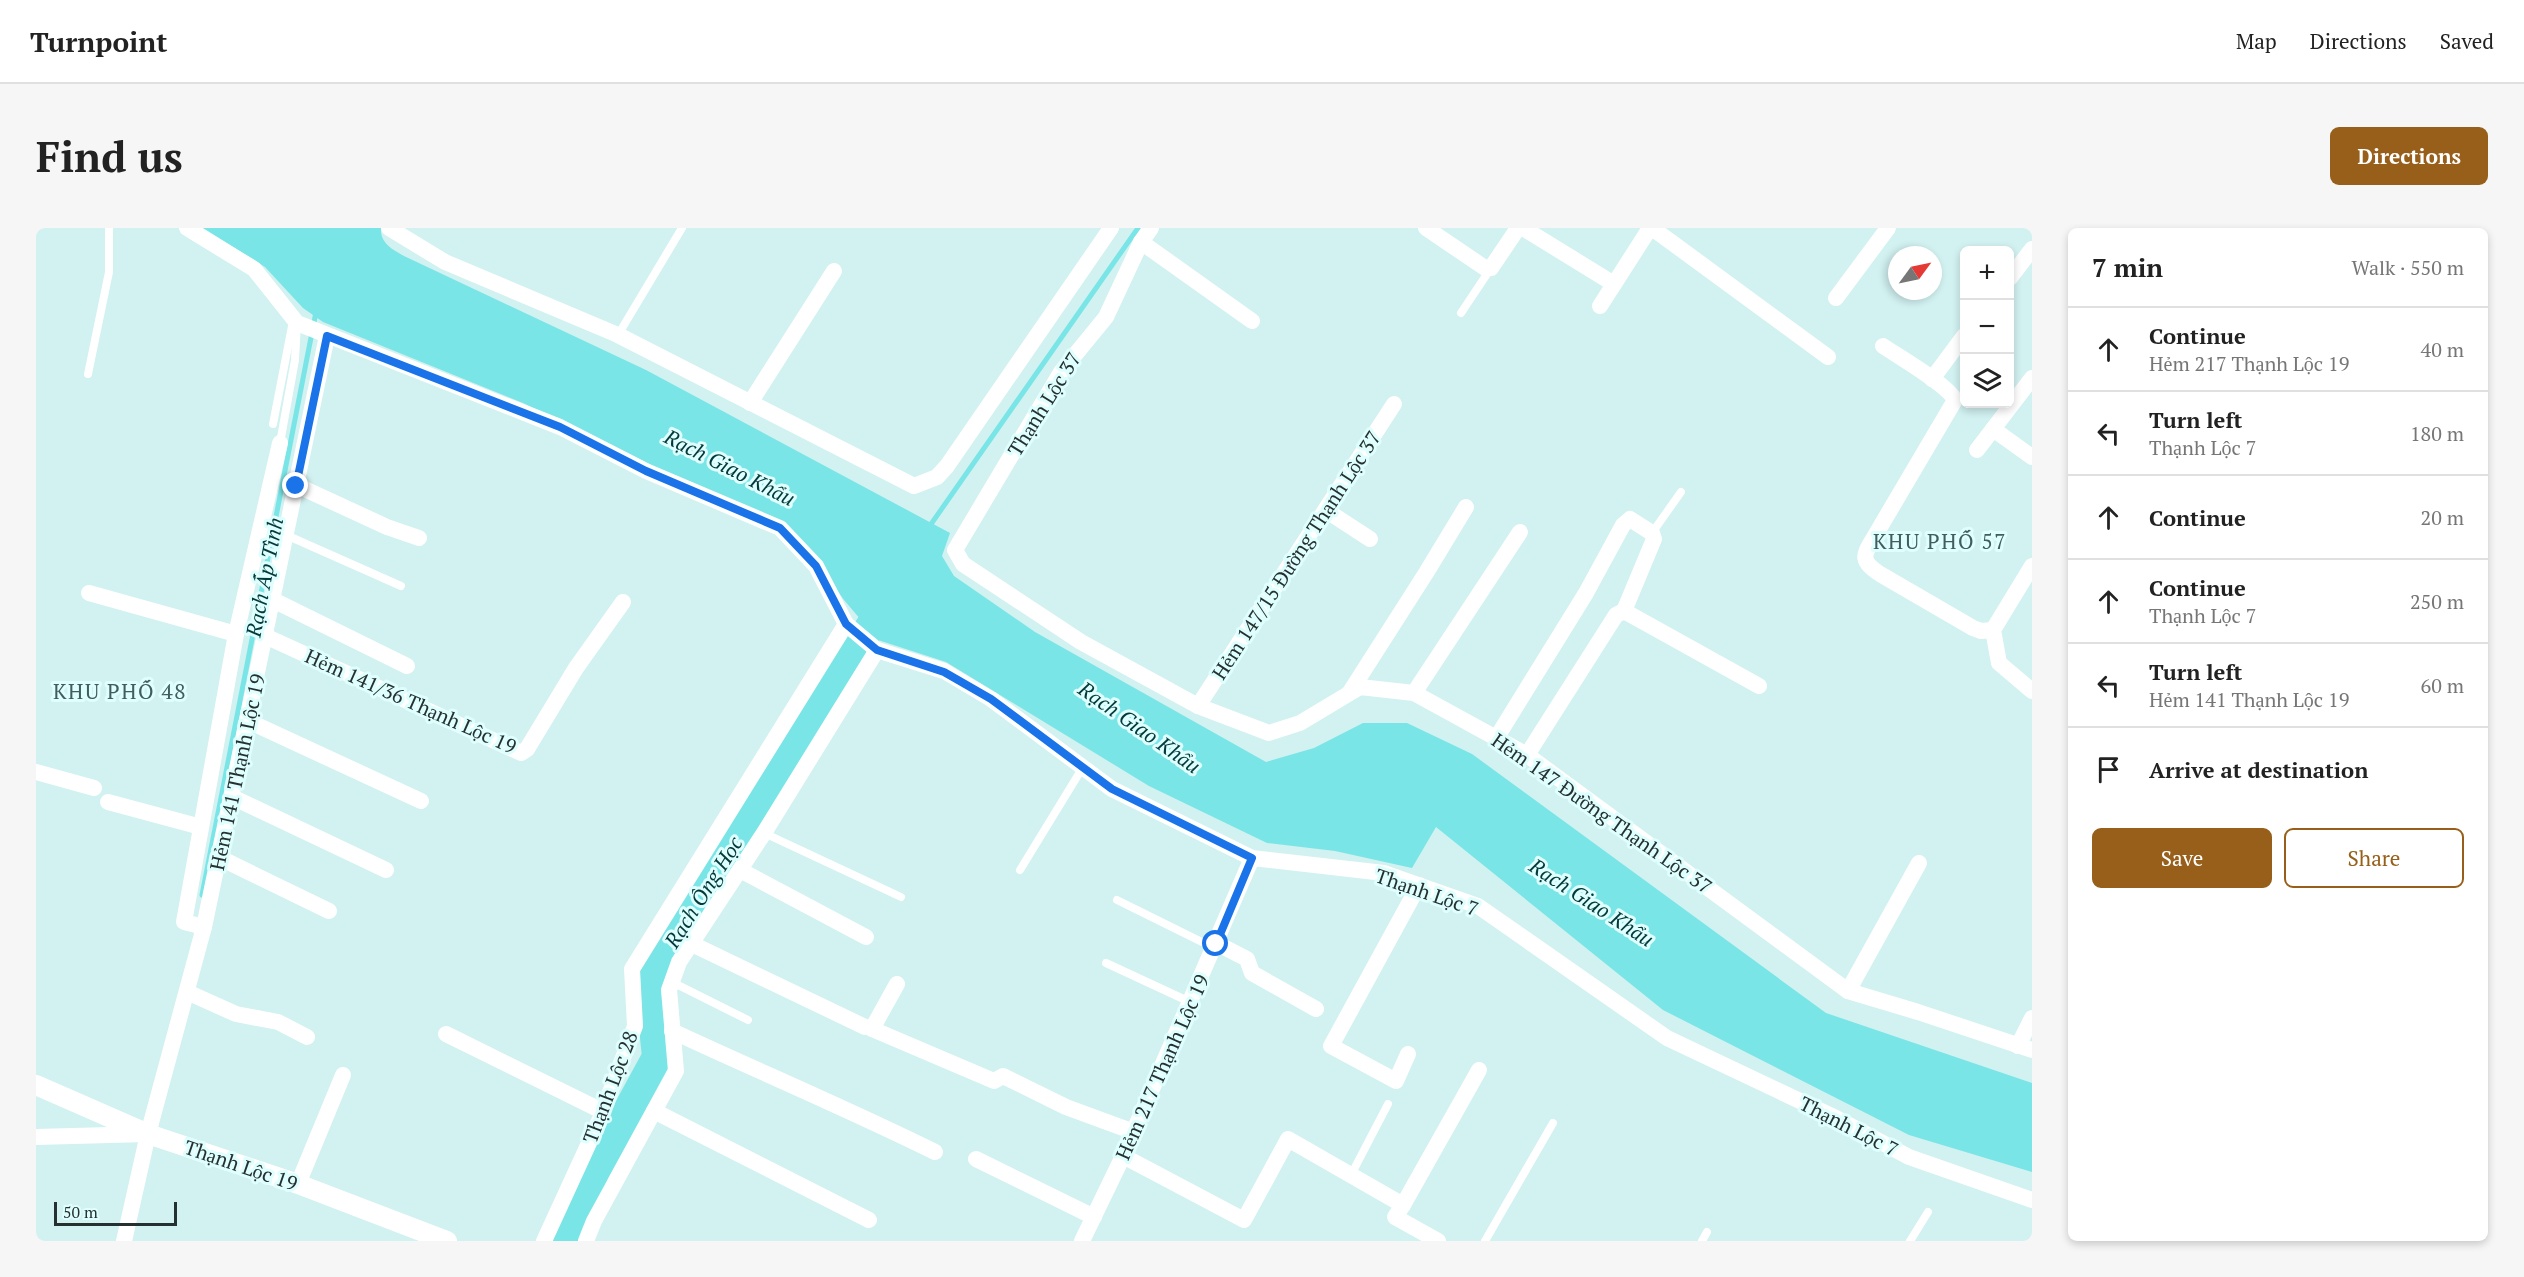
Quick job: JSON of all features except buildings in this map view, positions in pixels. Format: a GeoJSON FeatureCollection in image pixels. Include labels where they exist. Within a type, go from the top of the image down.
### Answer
{"type":"FeatureCollection","features":[{"type":"Feature","properties":{"kind":"street"},"geometry":{"type":"LineString","coordinates":[[187,228],[254,269],[298,322],[560,427],[646,471],[780,528],[816,566],[846,624],[877,650],[764,833],[679,962],[669,990],[676,1071],[594,1221],[586,1241]]}},
{"type":"Feature","properties":{"kind":"street"},"geometry":{"type":"LineString","coordinates":[[389,228],[445,262],[618,335],[914,486],[937,477],[952,459],[1111,228]]}},
{"type":"Feature","properties":{"kind":"street","name":"Thạnh Lộc 37"},"geometry":{"type":"LineString","coordinates":[[955,550],[1060,372],[1106,317],[1141,242],[1151,228]]}},
{"type":"Feature","properties":{"kind":"street"},"geometry":{"type":"LineString","coordinates":[[1426,228],[1478,265],[1491,268],[1520,228],[1614,284]]}},
{"type":"Feature","properties":{"kind":"street"},"geometry":{"type":"LineString","coordinates":[[1600,306],[1651,228],[1828,357]]}},
{"type":"Feature","properties":{"kind":"street"},"geometry":{"type":"LineString","coordinates":[[1836,298],[1888,228]]}},
{"type":"Feature","properties":{"kind":"street"},"geometry":{"type":"LineString","coordinates":[[1141,242],[1252,321]]}},
{"type":"Feature","properties":{"kind":"street"},"geometry":{"type":"LineString","coordinates":[[2014,273],[2032,249]]}},
{"type":"Feature","properties":{"kind":"street"},"geometry":{"type":"LineString","coordinates":[[750,403],[834,271]]}},
{"type":"Feature","properties":{"kind":"street","name":"Hẻm 141 Thạnh Lộc 19"},"geometry":{"type":"LineString","coordinates":[[124,1241],[148,1134],[204,927],[220,858],[296,486],[324,334]]}},
{"type":"Feature","properties":{"kind":"street"},"geometry":{"type":"LineString","coordinates":[[1932,379],[1960,343]]}},
{"type":"Feature","properties":{"kind":"street"},"geometry":{"type":"LineString","coordinates":[[1883,346],[1954,397],[1952,407],[1864,554],[1864,559],[1867,566],[1973,628],[1981,631],[1993,630]]}},
{"type":"Feature","properties":{"kind":"street"},"geometry":{"type":"LineString","coordinates":[[1977,450],[2032,378]]}},
{"type":"Feature","properties":{"kind":"street","name":"Hẻm 147/15 Đường Thạnh Lộc 37"},"geometry":{"type":"LineString","coordinates":[[1198,706],[1327,511],[1394,404]]}},
{"type":"Feature","properties":{"kind":"street"},"geometry":{"type":"LineString","coordinates":[[1993,429],[2032,457]]}},
{"type":"Feature","properties":{"kind":"street"},"geometry":{"type":"LineString","coordinates":[[204,927],[184,922],[236,634],[280,443]]}},
{"type":"Feature","properties":{"kind":"street"},"geometry":{"type":"LineString","coordinates":[[296,486],[387,527],[419,538]]}},
{"type":"Feature","properties":{"kind":"street"},"geometry":{"type":"LineString","coordinates":[[1349,693],[1466,507]]}},
{"type":"Feature","properties":{"kind":"street"},"geometry":{"type":"LineString","coordinates":[[1327,511],[1370,539]]}},
{"type":"Feature","properties":{"kind":"street"},"geometry":{"type":"LineString","coordinates":[[1497,736],[1586,593],[1623,525],[1632,519],[1652,533],[1654,539],[1624,611],[1616,615],[1527,755]]}},
{"type":"Feature","properties":{"kind":"street"},"geometry":{"type":"LineString","coordinates":[[1414,693],[1520,532]]}},
{"type":"Feature","properties":{"kind":"street","name":"Hẻm 147 Đường Thạnh Lộc 37"},"geometry":{"type":"LineString","coordinates":[[955,550],[963,564],[1080,642],[1198,706],[1269,733],[1300,723],[1360,687],[1414,693],[1497,736],[1527,755],[1848,991],[2025,1048]]}},
{"type":"Feature","properties":{"kind":"street"},"geometry":{"type":"LineString","coordinates":[[2032,566],[1993,630],[1999,663],[2032,691]]}},
{"type":"Feature","properties":{"kind":"street"},"geometry":{"type":"LineString","coordinates":[[89,593],[236,634]]}},
{"type":"Feature","properties":{"kind":"street"},"geometry":{"type":"LineString","coordinates":[[273,600],[407,666]]}},
{"type":"Feature","properties":{"kind":"street","name":"Hẻm 141/36 Thạnh Lộc 19"},"geometry":{"type":"LineString","coordinates":[[265,636],[521,753],[527,749],[576,668],[623,602]]}},
{"type":"Feature","properties":{"kind":"street"},"geometry":{"type":"LineString","coordinates":[[1624,611],[1759,686]]}},
{"type":"Feature","properties":{"kind":"street","name":"Thạnh Lộc 28"},"geometry":{"type":"LineString","coordinates":[[543,1241],[602,1111],[634,1026],[632,969],[846,624]]}},
{"type":"Feature","properties":{"kind":"street","name":"Thạnh Lộc 7"},"geometry":{"type":"LineString","coordinates":[[877,650],[944,672],[991,699],[1112,789],[1252,858],[1384,873],[1478,906],[1667,1038],[1836,1118],[1909,1157],[2032,1200]]}},
{"type":"Feature","properties":{"kind":"street"},"geometry":{"type":"LineString","coordinates":[[248,721],[421,801]]}},
{"type":"Feature","properties":{"kind":"street"},"geometry":{"type":"LineString","coordinates":[[36,772],[94,788]]}},
{"type":"Feature","properties":{"kind":"street"},"geometry":{"type":"LineString","coordinates":[[232,797],[386,870]]}},
{"type":"Feature","properties":{"kind":"street"},"geometry":{"type":"LineString","coordinates":[[108,802],[201,826]]}},
{"type":"Feature","properties":{"kind":"street"},"geometry":{"type":"LineString","coordinates":[[220,858],[328,911]]}},
{"type":"Feature","properties":{"kind":"street","name":"Hẻm 217 Thạnh Lộc 19"},"geometry":{"type":"LineString","coordinates":[[1082,1241],[1134,1132],[1190,1002],[1217,946],[1252,858]]}},
{"type":"Feature","properties":{"kind":"street"},"geometry":{"type":"LineString","coordinates":[[1848,991],[1919,863]]}},
{"type":"Feature","properties":{"kind":"street"},"geometry":{"type":"LineString","coordinates":[[740,870],[866,937]]}},
{"type":"Feature","properties":{"kind":"street"},"geometry":{"type":"LineString","coordinates":[[1408,1054],[1396,1081],[1331,1046],[1419,885]]}},
{"type":"Feature","properties":{"kind":"street"},"geometry":{"type":"LineString","coordinates":[[692,944],[865,1027]]}},
{"type":"Feature","properties":{"kind":"street"},"geometry":{"type":"LineString","coordinates":[[1217,946],[1242,956],[1246,959],[1252,973],[1316,1009]]}},
{"type":"Feature","properties":{"kind":"street"},"geometry":{"type":"LineString","coordinates":[[897,984],[872,1029],[994,1081],[1003,1076],[1066,1107],[1134,1132]]}},
{"type":"Feature","properties":{"kind":"street"},"geometry":{"type":"LineString","coordinates":[[187,992],[236,1014],[278,1022],[307,1037]]}},
{"type":"Feature","properties":{"kind":"street"},"geometry":{"type":"LineString","coordinates":[[2025,1048],[2032,1018]]}},
{"type":"Feature","properties":{"kind":"street"},"geometry":{"type":"LineString","coordinates":[[672,1031],[802,1091],[843,1106],[935,1152]]}},
{"type":"Feature","properties":{"kind":"street"},"geometry":{"type":"LineString","coordinates":[[446,1034],[602,1111]]}},
{"type":"Feature","properties":{"kind":"street"},"geometry":{"type":"LineString","coordinates":[[1438,1241],[1395,1217],[1479,1070]]}},
{"type":"Feature","properties":{"kind":"street"},"geometry":{"type":"LineString","coordinates":[[298,1184],[343,1075]]}},
{"type":"Feature","properties":{"kind":"street","name":"Thạnh Lộc 19"},"geometry":{"type":"LineString","coordinates":[[36,1085],[148,1134],[298,1184],[447,1241]]}},
{"type":"Feature","properties":{"kind":"street"},"geometry":{"type":"LineString","coordinates":[[654,1111],[869,1220]]}},
{"type":"Feature","properties":{"kind":"street"},"geometry":{"type":"LineString","coordinates":[[36,1137],[148,1134]]}},
{"type":"Feature","properties":{"kind":"street"},"geometry":{"type":"LineString","coordinates":[[1123,1156],[1244,1220],[1288,1139],[1403,1205]]}},
{"type":"Feature","properties":{"kind":"street"},"geometry":{"type":"LineString","coordinates":[[976,1159],[1094,1217]]}},
{"type":"Feature","properties":{"kind":"lane"},"geometry":{"type":"LineString","coordinates":[[88,374],[109,272],[109,228]]}},
{"type":"Feature","properties":{"kind":"lane"},"geometry":{"type":"LineString","coordinates":[[618,335],[681,228]]}},
{"type":"Feature","properties":{"kind":"lane"},"geometry":{"type":"LineString","coordinates":[[1461,313],[1491,268]]}},
{"type":"Feature","properties":{"kind":"lane"},"geometry":{"type":"LineString","coordinates":[[273,424],[298,322]]}},
{"type":"Feature","properties":{"kind":"lane"},"geometry":{"type":"LineString","coordinates":[[280,443],[296,360],[298,322]]}},
{"type":"Feature","properties":{"kind":"lane"},"geometry":{"type":"LineString","coordinates":[[1652,533],[1680,492]]}},
{"type":"Feature","properties":{"kind":"lane"},"geometry":{"type":"LineString","coordinates":[[286,535],[401,586]]}},
{"type":"Feature","properties":{"kind":"lane"},"geometry":{"type":"LineString","coordinates":[[1020,870],[1083,767]]}},
{"type":"Feature","properties":{"kind":"lane"},"geometry":{"type":"LineString","coordinates":[[764,833],[901,897]]}},
{"type":"Feature","properties":{"kind":"lane"},"geometry":{"type":"LineString","coordinates":[[1117,900],[1217,946]]}},
{"type":"Feature","properties":{"kind":"lane"},"geometry":{"type":"LineString","coordinates":[[1106,963],[1190,1002]]}},
{"type":"Feature","properties":{"kind":"lane"},"geometry":{"type":"LineString","coordinates":[[672,982],[748,1020]]}},
{"type":"Feature","properties":{"kind":"lane"},"geometry":{"type":"LineString","coordinates":[[1351,1175],[1388,1104]]}},
{"type":"Feature","properties":{"kind":"lane"},"geometry":{"type":"LineString","coordinates":[[1485,1241],[1553,1123]]}},
{"type":"Feature","properties":{"kind":"lane"},"geometry":{"type":"LineString","coordinates":[[1910,1241],[1928,1212]]}},
{"type":"Feature","properties":{"kind":"lane"},"geometry":{"type":"LineString","coordinates":[[1702,1241],[1707,1232]]}},
{"type":"Feature","properties":{"kind":"water","name":"Rạch Giao Khẩu"},"geometry":{"type":"Polygon","coordinates":[[[203,228],[381,228],[385,242],[404,256],[646,370],[950,533],[942,556],[954,576],[1035,632],[1266,762],[1314,748],[1363,723],[1407,723],[1472,754],[1826,1013],[2032,1083],[2032,1172],[1909,1135],[1663,1010],[1436,827],[1412,868],[1335,851],[1267,843],[1149,786],[946,662],[878,640],[844,600],[805,545],[643,461],[523,403],[323,322],[303,308],[265,267],[203,228]]]}},
{"type":"Feature","properties":{"kind":"waterway"},"geometry":{"type":"LineString","coordinates":[[929,527],[1138,228]]}},
{"type":"Feature","properties":{"kind":"waterway","name":"Rạch Ấp Tình"},"geometry":{"type":"LineString","coordinates":[[202,895],[316,312]]}},
{"type":"Feature","properties":{"kind":"waterway","name":"Rạch Ông Học"},"geometry":{"type":"LineString","coordinates":[[565,1241],[595,1171],[657,1057],[649,978],[890,595]]}},
{"type":"Feature","properties":{"kind":"district","name":"KHU PHỐ 57"},"geometry":{"type":"Point","coordinates":[1940,541]}},
{"type":"Feature","properties":{"kind":"district","name":"KHU PHỐ 48"},"geometry":{"type":"Point","coordinates":[120,691]}},
{"type":"Feature","properties":{"kind":"route"},"geometry":{"type":"LineString","coordinates":[[296,486],[327,336],[560,427],[646,471],[780,528],[816,566],[846,624],[877,650],[944,672],[991,699],[1112,789],[1252,858],[1216,944]]}}]}
